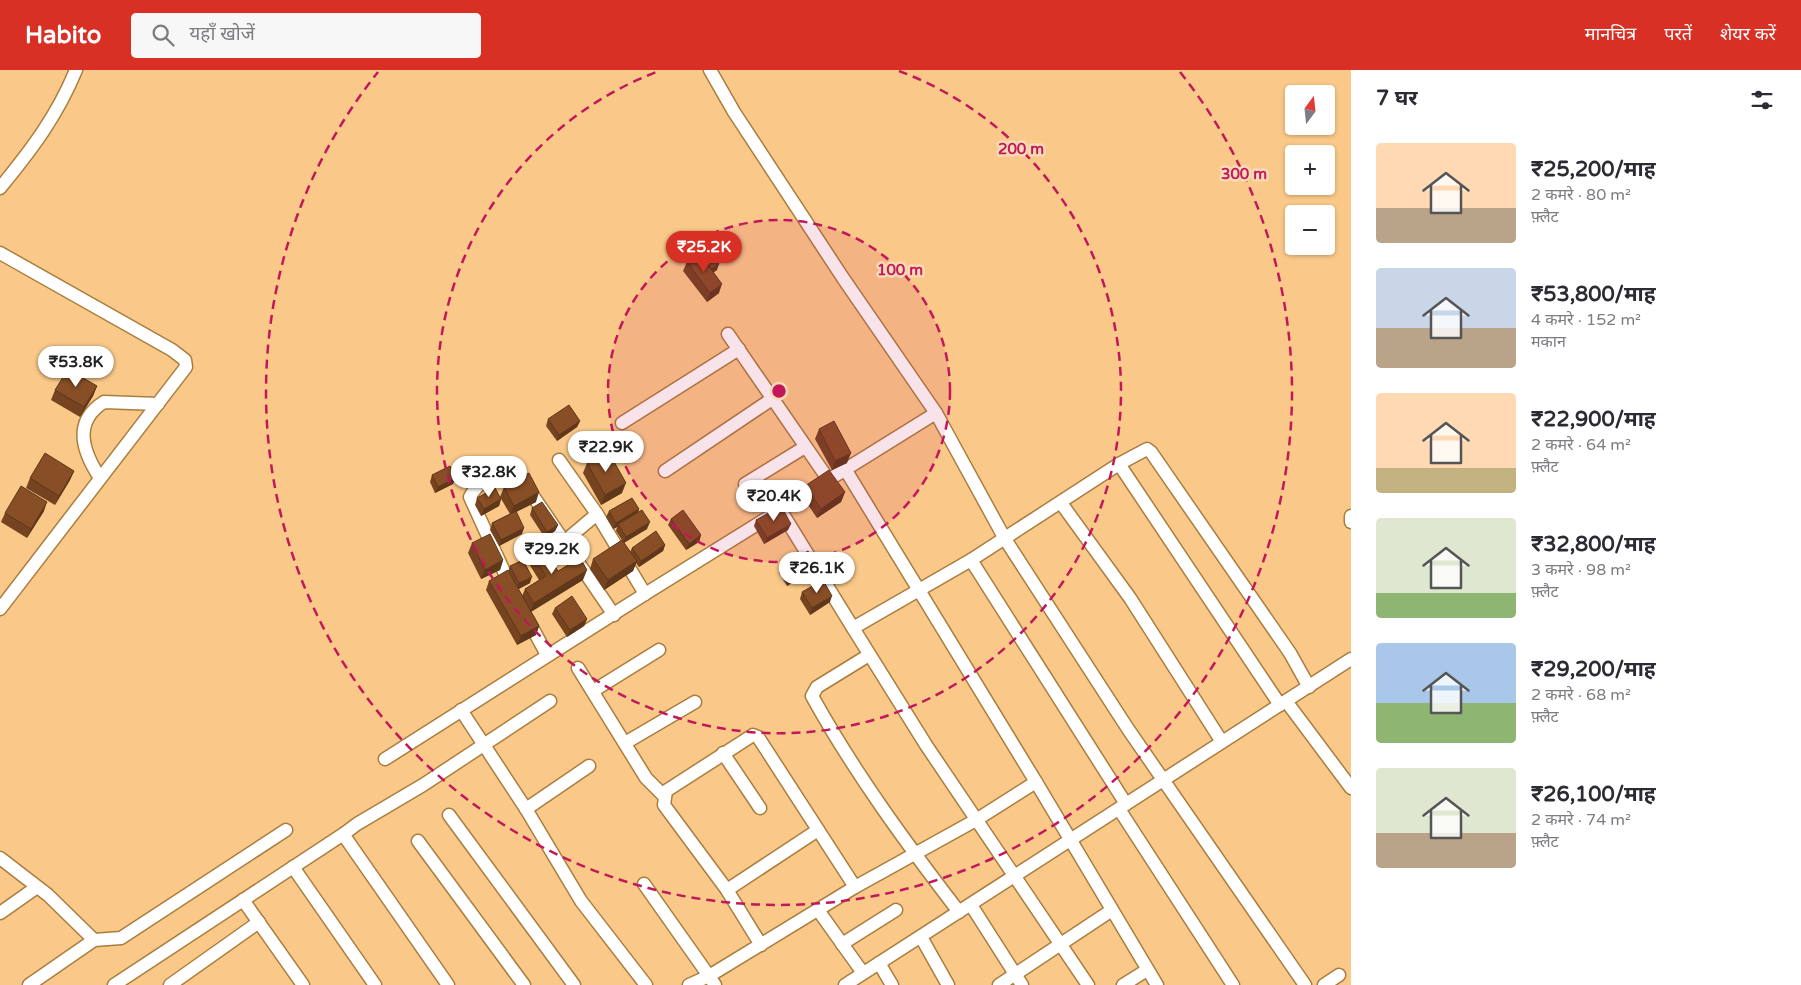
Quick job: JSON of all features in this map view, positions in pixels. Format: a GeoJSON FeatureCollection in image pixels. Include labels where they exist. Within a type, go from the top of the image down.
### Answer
{"type":"FeatureCollection","features":[{"type":"Feature","properties":{"kind":"street"},"geometry":{"type":"LineString","coordinates":[[0,188],[44,132],[63,101],[76,70]]}},
{"type":"Feature","properties":{"kind":"street"},"geometry":{"type":"LineString","coordinates":[[710,70],[734,112],[843,278],[936,413],[1005,539],[1163,780],[1306,985]]}},
{"type":"Feature","properties":{"kind":"street"},"geometry":{"type":"LineString","coordinates":[[0,253],[180,355],[186,363],[184,373],[100,478],[0,609]]}},
{"type":"Feature","properties":{"kind":"street"},"geometry":{"type":"LineString","coordinates":[[728,334],[828,479]]}},
{"type":"Feature","properties":{"kind":"street"},"geometry":{"type":"LineString","coordinates":[[622,423],[740,349]]}},
{"type":"Feature","properties":{"kind":"street"},"geometry":{"type":"LineString","coordinates":[[665,471],[772,399]]}},
{"type":"Feature","properties":{"kind":"street"},"geometry":{"type":"LineString","coordinates":[[100,478],[91,464],[83,437],[90,413],[104,402],[158,404]]}},
{"type":"Feature","properties":{"kind":"street"},"geometry":{"type":"LineString","coordinates":[[385,759],[547,655],[936,413]]}},
{"type":"Feature","properties":{"kind":"street"},"geometry":{"type":"LineString","coordinates":[[745,484],[805,447]]}},
{"type":"Feature","properties":{"kind":"street"},"geometry":{"type":"LineString","coordinates":[[852,628],[920,591],[971,560],[1143,450],[1151,452],[1290,654],[1308,687]]}},
{"type":"Feature","properties":{"kind":"street"},"geometry":{"type":"LineString","coordinates":[[559,460],[597,514],[645,594]]}},
{"type":"Feature","properties":{"kind":"street"},"geometry":{"type":"LineString","coordinates":[[1119,464],[1283,703],[1351,788]]}},
{"type":"Feature","properties":{"kind":"street"},"geometry":{"type":"LineString","coordinates":[[547,655],[471,502],[472,493],[502,468],[509,465],[514,468],[614,615]]}},
{"type":"Feature","properties":{"kind":"street"},"geometry":{"type":"LineString","coordinates":[[844,469],[1036,782],[1157,985]]}},
{"type":"Feature","properties":{"kind":"street"},"geometry":{"type":"LineString","coordinates":[[1061,503],[1130,598],[1222,742]]}},
{"type":"Feature","properties":{"kind":"street"},"geometry":{"type":"LineString","coordinates":[[780,509],[868,655],[976,820],[1016,876],[1088,985]]}},
{"type":"Feature","properties":{"kind":"street"},"geometry":{"type":"LineString","coordinates":[[565,541],[597,514]]}},
{"type":"Feature","properties":{"kind":"street"},"geometry":{"type":"LineString","coordinates":[[1351,516],[1351,522]]}},
{"type":"Feature","properties":{"kind":"street"},"geometry":{"type":"LineString","coordinates":[[971,560],[1233,985]]}},
{"type":"Feature","properties":{"kind":"street"},"geometry":{"type":"LineString","coordinates":[[593,691],[659,650]]}},
{"type":"Feature","properties":{"kind":"street"},"geometry":{"type":"LineString","coordinates":[[868,655],[817,687],[812,696],[827,723],[916,855],[959,912]]}},
{"type":"Feature","properties":{"kind":"street"},"geometry":{"type":"LineString","coordinates":[[845,985],[1351,659]]}},
{"type":"Feature","properties":{"kind":"street"},"geometry":{"type":"LineString","coordinates":[[578,668],[646,778],[664,796]]}},
{"type":"Feature","properties":{"kind":"street"},"geometry":{"type":"LineString","coordinates":[[114,985],[357,824],[423,785],[550,701]]}},
{"type":"Feature","properties":{"kind":"street"},"geometry":{"type":"LineString","coordinates":[[625,743],[695,702]]}},
{"type":"Feature","properties":{"kind":"street"},"geometry":{"type":"LineString","coordinates":[[461,710],[526,809],[581,901],[646,985]]}},
{"type":"Feature","properties":{"kind":"street"},"geometry":{"type":"LineString","coordinates":[[762,945],[727,890],[664,805],[666,791],[748,737],[756,735],[856,887]]}},
{"type":"Feature","properties":{"kind":"street"},"geometry":{"type":"LineString","coordinates":[[723,753],[760,808]]}},
{"type":"Feature","properties":{"kind":"street"},"geometry":{"type":"LineString","coordinates":[[526,809],[589,766]]}},
{"type":"Feature","properties":{"kind":"street"},"geometry":{"type":"LineString","coordinates":[[689,985],[712,981],[762,945],[818,910],[976,820],[1036,782]]}},
{"type":"Feature","properties":{"kind":"street"},"geometry":{"type":"LineString","coordinates":[[449,815],[574,985]]}},
{"type":"Feature","properties":{"kind":"street"},"geometry":{"type":"LineString","coordinates":[[29,985],[94,940],[121,938],[286,830]]}},
{"type":"Feature","properties":{"kind":"street"},"geometry":{"type":"LineString","coordinates":[[727,890],[818,830]]}},
{"type":"Feature","properties":{"kind":"street"},"geometry":{"type":"LineString","coordinates":[[345,833],[345,837],[370,876],[448,985]]}},
{"type":"Feature","properties":{"kind":"street"},"geometry":{"type":"LineString","coordinates":[[418,841],[524,985]]}},
{"type":"Feature","properties":{"kind":"street"},"geometry":{"type":"LineString","coordinates":[[0,858],[37,887],[94,940]]}},
{"type":"Feature","properties":{"kind":"street"},"geometry":{"type":"LineString","coordinates":[[293,867],[375,985]]}},
{"type":"Feature","properties":{"kind":"street"},"geometry":{"type":"LineString","coordinates":[[644,884],[712,981]]}},
{"type":"Feature","properties":{"kind":"street"},"geometry":{"type":"LineString","coordinates":[[0,913],[37,887]]}},
{"type":"Feature","properties":{"kind":"street"},"geometry":{"type":"LineString","coordinates":[[243,900],[303,985]]}},
{"type":"Feature","properties":{"kind":"street"},"geometry":{"type":"LineString","coordinates":[[971,905],[1018,980]]}},
{"type":"Feature","properties":{"kind":"street"},"geometry":{"type":"LineString","coordinates":[[818,910],[863,973]]}},
{"type":"Feature","properties":{"kind":"street"},"geometry":{"type":"LineString","coordinates":[[842,944],[896,910]]}},
{"type":"Feature","properties":{"kind":"street"},"geometry":{"type":"LineString","coordinates":[[999,985],[1018,980],[1061,944],[1112,910]]}},
{"type":"Feature","properties":{"kind":"street"},"geometry":{"type":"LineString","coordinates":[[170,985],[259,922]]}},
{"type":"Feature","properties":{"kind":"street"},"geometry":{"type":"LineString","coordinates":[[921,937],[948,985]]}},
{"type":"Feature","properties":{"kind":"street"},"geometry":{"type":"LineString","coordinates":[[879,963],[892,985]]}},
{"type":"Feature","properties":{"kind":"street"},"geometry":{"type":"LineString","coordinates":[[1123,985],[1147,970]]}},
{"type":"Feature","properties":{"kind":"street"},"geometry":{"type":"LineString","coordinates":[[1324,985],[1339,975]]}},
{"type":"Feature","properties":{"kind":"building"},"geometry":{"type":"Polygon","coordinates":[[[711,250],[719,264],[711,269],[703,255],[711,250]]]}},
{"type":"Feature","properties":{"kind":"building"},"geometry":{"type":"Polygon","coordinates":[[[699,253],[722,284],[710,293],[687,262],[699,253]]]}},
{"type":"Feature","properties":{"kind":"building"},"geometry":{"type":"Polygon","coordinates":[[[68,369],[97,386],[84,407],[55,390],[68,369]]]}},
{"type":"Feature","properties":{"kind":"building"},"geometry":{"type":"Polygon","coordinates":[[[569,405],[580,421],[559,435],[548,419],[569,405]]]}},
{"type":"Feature","properties":{"kind":"building"},"geometry":{"type":"Polygon","coordinates":[[[834,421],[851,453],[835,461],[819,429],[834,421]]]}},
{"type":"Feature","properties":{"kind":"building"},"geometry":{"type":"Polygon","coordinates":[[[608,451],[626,483],[605,495],[587,463],[608,451]]]}},
{"type":"Feature","properties":{"kind":"building"},"geometry":{"type":"Polygon","coordinates":[[[45,453],[74,471],[59,496],[30,478],[45,453]]]}},
{"type":"Feature","properties":{"kind":"building"},"geometry":{"type":"Polygon","coordinates":[[[450,466],[456,478],[438,487],[432,475],[450,466]]]}},
{"type":"Feature","properties":{"kind":"building"},"geometry":{"type":"Polygon","coordinates":[[[829,470],[845,492],[821,509],[805,486],[829,470]]]}},
{"type":"Feature","properties":{"kind":"building"},"geometry":{"type":"Polygon","coordinates":[[[529,473],[539,492],[514,506],[504,487],[529,473]]]}},
{"type":"Feature","properties":{"kind":"building"},"geometry":{"type":"Polygon","coordinates":[[[21,486],[47,502],[31,529],[5,513],[21,486]]]}},
{"type":"Feature","properties":{"kind":"building"},"geometry":{"type":"Polygon","coordinates":[[[495,488],[501,499],[484,509],[477,498],[495,488]]]}},
{"type":"Feature","properties":{"kind":"building"},"geometry":{"type":"Polygon","coordinates":[[[632,498],[639,509],[616,523],[609,511],[632,498]]]}},
{"type":"Feature","properties":{"kind":"building"},"geometry":{"type":"Polygon","coordinates":[[[542,502],[558,525],[547,532],[532,508],[542,502]]]}},
{"type":"Feature","properties":{"kind":"building"},"geometry":{"type":"Polygon","coordinates":[[[781,506],[791,524],[767,538],[756,520],[781,506]]]}},
{"type":"Feature","properties":{"kind":"building"},"geometry":{"type":"Polygon","coordinates":[[[642,510],[650,522],[626,537],[618,524],[642,510]]]}},
{"type":"Feature","properties":{"kind":"building"},"geometry":{"type":"Polygon","coordinates":[[[683,510],[701,535],[689,544],[671,519],[683,510]]]}},
{"type":"Feature","properties":{"kind":"building"},"geometry":{"type":"Polygon","coordinates":[[[516,511],[524,528],[501,540],[492,523],[516,511]]]}},
{"type":"Feature","properties":{"kind":"building"},"geometry":{"type":"Polygon","coordinates":[[[656,531],[665,545],[641,561],[632,548],[656,531]]]}},
{"type":"Feature","properties":{"kind":"building"},"geometry":{"type":"Polygon","coordinates":[[[490,534],[503,560],[485,570],[472,543],[490,534]]]}},
{"type":"Feature","properties":{"kind":"building"},"geometry":{"type":"Polygon","coordinates":[[[622,540],[637,561],[608,580],[593,559],[622,540]]]}},
{"type":"Feature","properties":{"kind":"building"},"geometry":{"type":"Polygon","coordinates":[[[540,543],[558,571],[580,558],[587,570],[534,603],[525,589],[546,576],[530,550],[540,543]]]}},
{"type":"Feature","properties":{"kind":"building"},"geometry":{"type":"Polygon","coordinates":[[[808,551],[815,564],[789,579],[782,567],[808,551]]]}},
{"type":"Feature","properties":{"kind":"building"},"geometry":{"type":"Polygon","coordinates":[[[523,560],[532,577],[519,583],[510,566],[523,560]]]}},
{"type":"Feature","properties":{"kind":"building"},"geometry":{"type":"Polygon","coordinates":[[[508,570],[539,626],[521,636],[489,581],[508,570]]]}},
{"type":"Feature","properties":{"kind":"building"},"geometry":{"type":"Polygon","coordinates":[[[823,580],[832,596],[812,608],[802,592],[823,580]]]}},
{"type":"Feature","properties":{"kind":"building"},"geometry":{"type":"Polygon","coordinates":[[[572,596],[587,619],[570,630],[555,608],[572,596]]]}}]}
